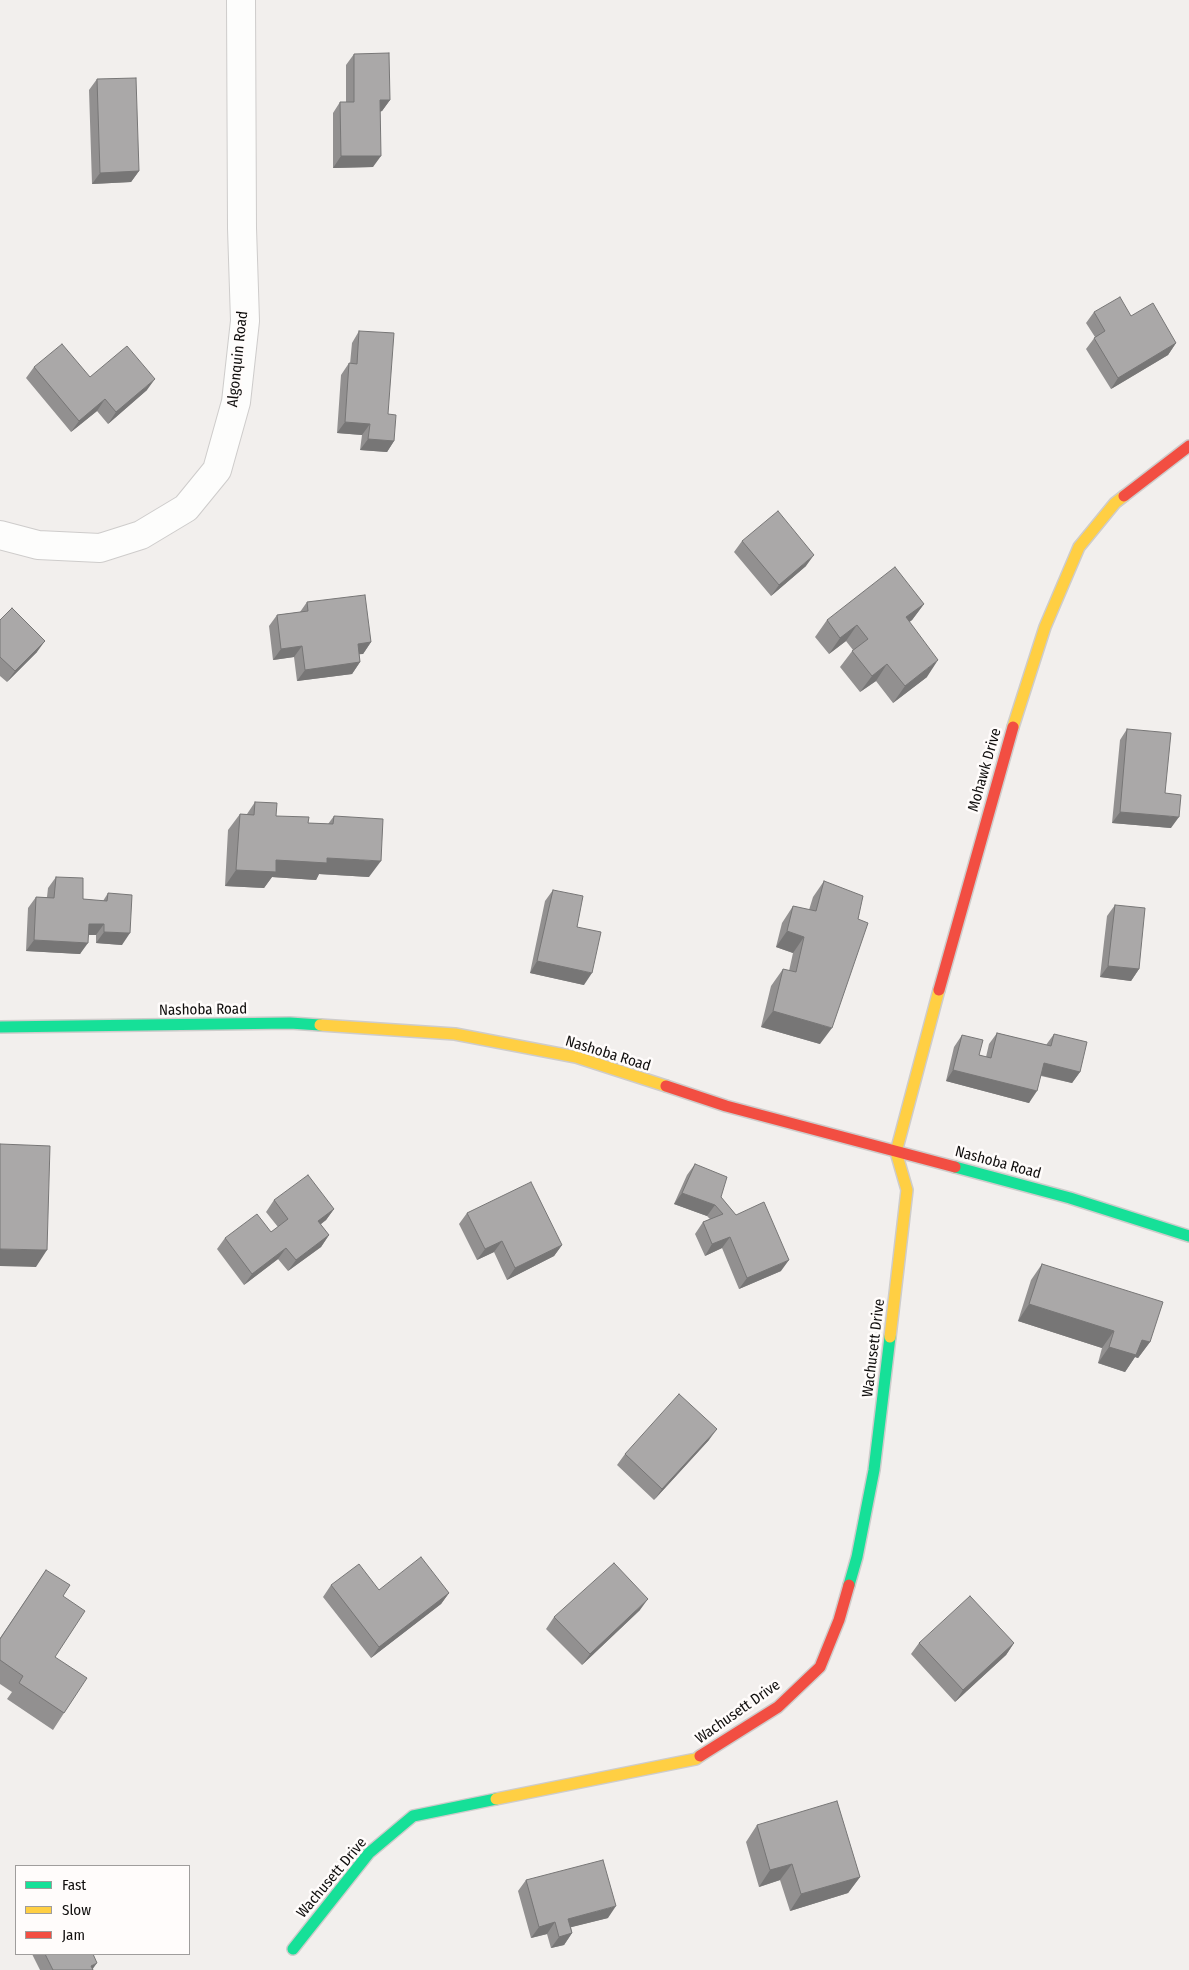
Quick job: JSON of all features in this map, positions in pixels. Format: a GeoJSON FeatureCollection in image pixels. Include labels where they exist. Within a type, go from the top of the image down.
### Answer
{"type":"FeatureCollection","features":[{"type":"Feature","properties":{"kind":"street","name":"Algonquin Road"},"geometry":{"type":"LineString","coordinates":[[0,535],[38,545],[100,548],[141,535],[186,508],[217,470],[236,402],[245,321],[242,218],[241,0]]}},
{"type":"Feature","properties":{"kind":"street","name":"Mohawk Drive"},"geometry":{"type":"LineString","coordinates":[[896,1152],[962,904],[1024,690],[1045,627],[1079,547],[1115,503],[1189,446]]}},
{"type":"Feature","properties":{"kind":"street","name":"Nashoba Road"},"geometry":{"type":"LineString","coordinates":[[0,1027],[290,1023],[455,1034],[576,1057],[726,1106],[1070,1198],[1189,1236]]}},
{"type":"Feature","properties":{"kind":"street","name":"Wachusett Drive"},"geometry":{"type":"LineString","coordinates":[[292,1949],[369,1853],[414,1816],[696,1759],[778,1707],[820,1667],[839,1620],[857,1557],[874,1470],[907,1190],[896,1152]]}},
{"type":"Feature","properties":{"kind":"building"},"geometry":{"type":"Polygon","coordinates":[[[389,53],[390,100],[380,100],[381,156],[341,156],[340,102],[354,102],[354,54],[389,53]]]}},
{"type":"Feature","properties":{"kind":"building"},"geometry":{"type":"Polygon","coordinates":[[[136,78],[139,171],[100,173],[97,79],[136,78]]]}},
{"type":"Feature","properties":{"kind":"building"},"geometry":{"type":"Polygon","coordinates":[[[1120,297],[1131,316],[1153,303],[1176,343],[1118,378],[1094,338],[1105,331],[1094,312],[1120,297]]]}},
{"type":"Feature","properties":{"kind":"building"},"geometry":{"type":"Polygon","coordinates":[[[359,331],[394,333],[388,414],[396,415],[394,441],[368,439],[370,424],[345,422],[349,363],[357,364],[359,331]]]}},
{"type":"Feature","properties":{"kind":"building"},"geometry":{"type":"Polygon","coordinates":[[[62,344],[90,377],[127,346],[155,379],[116,412],[105,399],[79,421],[34,367],[62,344]]]}},
{"type":"Feature","properties":{"kind":"building"},"geometry":{"type":"Polygon","coordinates":[[[778,511],[814,555],[779,585],[742,541],[778,511]]]}},
{"type":"Feature","properties":{"kind":"building"},"geometry":{"type":"Polygon","coordinates":[[[895,567],[924,604],[906,617],[938,660],[905,686],[887,664],[872,676],[852,651],[868,639],[857,625],[840,638],[827,620],[895,567]]]}},
{"type":"Feature","properties":{"kind":"building"},"geometry":{"type":"Polygon","coordinates":[[[365,595],[371,642],[358,644],[360,662],[305,670],[302,646],[281,649],[277,615],[308,611],[307,602],[365,595]]]}},
{"type":"Feature","properties":{"kind":"building"},"geometry":{"type":"Polygon","coordinates":[[[12,608],[45,641],[15,671],[0,657],[0,620],[12,608]]]}},
{"type":"Feature","properties":{"kind":"building"},"geometry":{"type":"Polygon","coordinates":[[[1127,729],[1171,733],[1165,793],[1181,795],[1179,817],[1120,812],[1127,729]]]}},
{"type":"Feature","properties":{"kind":"building"},"geometry":{"type":"Polygon","coordinates":[[[255,802],[277,803],[276,816],[309,817],[308,823],[333,824],[334,816],[383,819],[381,861],[327,858],[327,863],[276,860],[276,872],[236,870],[240,814],[254,815],[255,802]]]}},
{"type":"Feature","properties":{"kind":"building"},"geometry":{"type":"Polygon","coordinates":[[[56,877],[83,878],[83,899],[107,901],[108,893],[132,895],[130,933],[104,932],[104,924],[89,924],[88,943],[34,940],[36,897],[54,898],[56,877]]]}},
{"type":"Feature","properties":{"kind":"building"},"geometry":{"type":"Polygon","coordinates":[[[824,881],[863,896],[858,919],[868,923],[832,1028],[773,1011],[783,969],[796,972],[804,937],[787,931],[793,906],[816,911],[824,881]]]}},
{"type":"Feature","properties":{"kind":"building"},"geometry":{"type":"Polygon","coordinates":[[[553,890],[583,896],[577,927],[601,932],[592,973],[537,961],[553,890]]]}},
{"type":"Feature","properties":{"kind":"building"},"geometry":{"type":"Polygon","coordinates":[[[1115,905],[1145,908],[1139,969],[1108,966],[1115,905]]]}},
{"type":"Feature","properties":{"kind":"building"},"geometry":{"type":"Polygon","coordinates":[[[997,1033],[1051,1046],[1054,1034],[1087,1042],[1080,1072],[1044,1063],[1037,1091],[953,1070],[962,1035],[983,1040],[979,1055],[991,1058],[997,1033]]]}},
{"type":"Feature","properties":{"kind":"building"},"geometry":{"type":"Polygon","coordinates":[[[0,1144],[50,1146],[47,1250],[0,1249],[0,1144]]]}},
{"type":"Feature","properties":{"kind":"building"},"geometry":{"type":"Polygon","coordinates":[[[695,1164],[727,1177],[721,1197],[736,1215],[764,1202],[789,1260],[747,1278],[730,1237],[712,1244],[703,1222],[723,1214],[715,1205],[682,1193],[695,1164]]]}},
{"type":"Feature","properties":{"kind":"building"},"geometry":{"type":"Polygon","coordinates":[[[308,1175],[334,1209],[318,1221],[329,1235],[296,1260],[286,1248],[252,1274],[225,1238],[257,1214],[271,1232],[288,1219],[274,1200],[308,1175]]]}},
{"type":"Feature","properties":{"kind":"building"},"geometry":{"type":"Polygon","coordinates":[[[531,1182],[562,1245],[515,1268],[502,1241],[485,1249],[467,1213],[531,1182]]]}},
{"type":"Feature","properties":{"kind":"building"},"geometry":{"type":"Polygon","coordinates":[[[1042,1264],[1163,1302],[1150,1342],[1142,1340],[1136,1355],[1109,1347],[1114,1331],[1029,1304],[1042,1264]]]}},
{"type":"Feature","properties":{"kind":"building"},"geometry":{"type":"Polygon","coordinates":[[[679,1394],[717,1429],[662,1489],[625,1454],[679,1394]]]}},
{"type":"Feature","properties":{"kind":"building"},"geometry":{"type":"Polygon","coordinates":[[[421,1557],[449,1593],[379,1647],[331,1585],[359,1564],[379,1590],[421,1557]]]}},
{"type":"Feature","properties":{"kind":"building"},"geometry":{"type":"Polygon","coordinates":[[[614,1563],[648,1599],[590,1654],[554,1617],[614,1563]]]}},
{"type":"Feature","properties":{"kind":"building"},"geometry":{"type":"Polygon","coordinates":[[[46,1570],[70,1585],[63,1596],[85,1611],[55,1657],[87,1678],[64,1713],[19,1683],[23,1676],[0,1660],[0,1639],[46,1570]]]}},
{"type":"Feature","properties":{"kind":"building"},"geometry":{"type":"Polygon","coordinates":[[[970,1596],[1014,1643],[963,1690],[919,1643],[970,1596]]]}},
{"type":"Feature","properties":{"kind":"building"},"geometry":{"type":"Polygon","coordinates":[[[837,1801],[860,1877],[801,1894],[792,1864],[770,1870],[757,1825],[837,1801]]]}},
{"type":"Feature","properties":{"kind":"building"},"geometry":{"type":"Polygon","coordinates":[[[603,1860],[616,1906],[568,1919],[572,1933],[559,1937],[555,1922],[539,1927],[526,1880],[603,1860]]]}},
{"type":"Feature","properties":{"kind":"building"},"geometry":{"type":"Polygon","coordinates":[[[46,1955],[93,1955],[97,1963],[91,1966],[93,1970],[53,1970],[46,1955]]]}},
{"type":"Feature","properties":{"kind":"traffic: fast"},"geometry":{"type":"LineString","coordinates":[[0,1027],[290,1023],[320,1025]]}},
{"type":"Feature","properties":{"kind":"traffic: fast"},"geometry":{"type":"LineString","coordinates":[[955,1167],[1070,1198],[1189,1236]]}},
{"type":"Feature","properties":{"kind":"traffic: fast"},"geometry":{"type":"LineString","coordinates":[[849,1585],[857,1557],[874,1470],[890,1337]]}},
{"type":"Feature","properties":{"kind":"traffic: fast"},"geometry":{"type":"LineString","coordinates":[[293,1949],[369,1853],[413,1816],[496,1799]]}},
{"type":"Feature","properties":{"kind":"traffic: slow"},"geometry":{"type":"LineString","coordinates":[[1013,727],[1045,627],[1079,547],[1115,503],[1124,496]]}},
{"type":"Feature","properties":{"kind":"traffic: slow"},"geometry":{"type":"LineString","coordinates":[[890,1337],[907,1190],[896,1152],[939,990]]}},
{"type":"Feature","properties":{"kind":"traffic: slow"},"geometry":{"type":"LineString","coordinates":[[320,1025],[455,1034],[576,1057],[666,1086]]}},
{"type":"Feature","properties":{"kind":"traffic: slow"},"geometry":{"type":"LineString","coordinates":[[496,1799],[696,1759],[700,1756]]}},
{"type":"Feature","properties":{"kind":"traffic: jam"},"geometry":{"type":"LineString","coordinates":[[1124,496],[1189,446]]}},
{"type":"Feature","properties":{"kind":"traffic: jam"},"geometry":{"type":"LineString","coordinates":[[939,990],[1013,727]]}},
{"type":"Feature","properties":{"kind":"traffic: jam"},"geometry":{"type":"LineString","coordinates":[[666,1086],[726,1106],[955,1167]]}},
{"type":"Feature","properties":{"kind":"traffic: jam"},"geometry":{"type":"LineString","coordinates":[[700,1756],[778,1707],[820,1667],[839,1620],[849,1585]]}}]}
